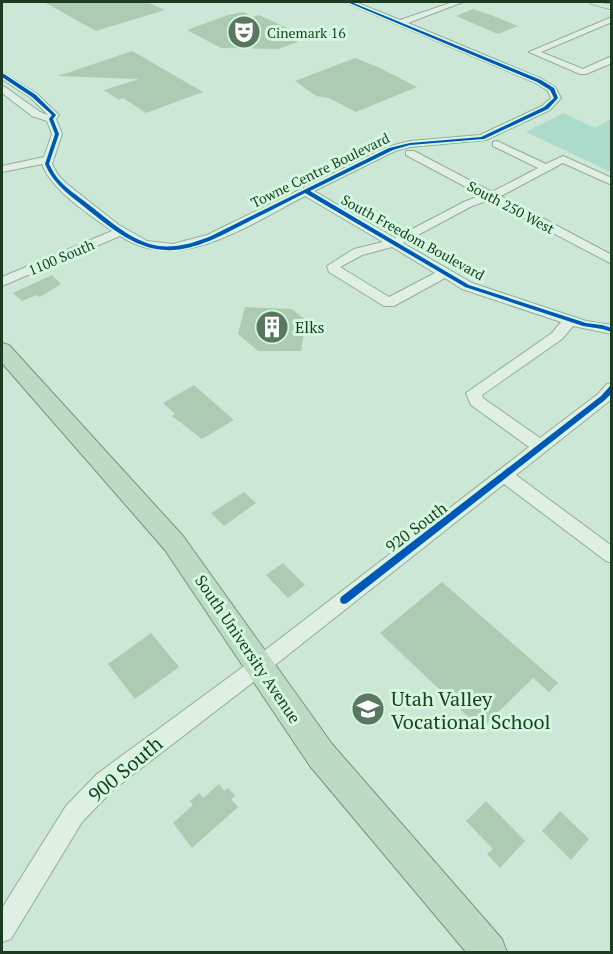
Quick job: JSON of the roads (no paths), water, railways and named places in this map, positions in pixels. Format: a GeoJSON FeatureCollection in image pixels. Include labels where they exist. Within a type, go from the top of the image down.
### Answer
{"type":"FeatureCollection","features":[{"type":"Feature","properties":{"kind":"highway","name":"South University Avenue"},"geometry":{"type":"LineString","coordinates":[[2,350],[174,543],[321,755],[489,952]]}},
{"type":"Feature","properties":{"kind":"main road"},"geometry":{"type":"LineString","coordinates":[[595,2],[612,7]]}},
{"type":"Feature","properties":{"kind":"street","name":"Towne Centre Boulevard"},"geometry":{"type":"LineString","coordinates":[[48,159],[49,171],[55,180],[130,239],[146,245],[169,248],[188,246],[211,238],[391,149],[410,144],[482,138],[546,108],[554,101],[554,92],[543,83],[349,2]]}},
{"type":"Feature","properties":{"kind":"street"},"geometry":{"type":"LineString","coordinates":[[401,23],[456,3]]}},
{"type":"Feature","properties":{"kind":"street"},"geometry":{"type":"LineString","coordinates":[[612,19],[532,52],[583,72],[612,59]]}},
{"type":"Feature","properties":{"kind":"street"},"geometry":{"type":"LineString","coordinates":[[2,75],[38,99],[54,115],[51,119]]}},
{"type":"Feature","properties":{"kind":"street"},"geometry":{"type":"LineString","coordinates":[[2,89],[36,114],[51,119],[55,124],[57,134],[48,159]]}},
{"type":"Feature","properties":{"kind":"street"},"geometry":{"type":"LineString","coordinates":[[497,144],[546,168]]}},
{"type":"Feature","properties":{"kind":"street","name":"South 250 West"},"geometry":{"type":"LineString","coordinates":[[410,153],[490,197],[608,255]]}},
{"type":"Feature","properties":{"kind":"street"},"geometry":{"type":"LineString","coordinates":[[2,162],[48,159]]}},
{"type":"Feature","properties":{"kind":"street"},"geometry":{"type":"LineString","coordinates":[[2,169],[48,159]]}},
{"type":"Feature","properties":{"kind":"street"},"geometry":{"type":"LineString","coordinates":[[445,273],[389,303],[334,269],[336,264],[358,252],[395,243],[468,204],[490,197],[563,159],[612,182]]}},
{"type":"Feature","properties":{"kind":"street","name":"South Freedom Boulevard"},"geometry":{"type":"LineString","coordinates":[[307,192],[467,286],[585,325],[612,340]]}},
{"type":"Feature","properties":{"kind":"street","name":"1100 South"},"geometry":{"type":"LineString","coordinates":[[2,282],[120,232]]}},
{"type":"Feature","properties":{"kind":"street"},"geometry":{"type":"LineString","coordinates":[[541,447],[476,401],[474,393],[557,336],[570,320]]}},
{"type":"Feature","properties":{"kind":"street","name":"South Freedom Boulevard"},"geometry":{"type":"LineString","coordinates":[[585,325],[612,330]]}},
{"type":"Feature","properties":{"kind":"street","name":"920 South"},"geometry":{"type":"LineString","coordinates":[[258,667],[609,394]]}},
{"type":"Feature","properties":{"kind":"street"},"geometry":{"type":"LineString","coordinates":[[505,476],[612,556]]}},
{"type":"Feature","properties":{"kind":"street","name":"900 South"},"geometry":{"type":"LineString","coordinates":[[2,930],[74,814],[105,782],[258,667]]}},
{"type":"Feature","properties":{"kind":"place","name":"Cinemark 16"},"geometry":{"type":"Point","coordinates":[244,32]}},
{"type":"Feature","properties":{"kind":"place","name":"Elks"},"geometry":{"type":"Point","coordinates":[272,327]}},
{"type":"Feature","properties":{"kind":"place","name":"Utah Valley Vocational School"},"geometry":{"type":"Point","coordinates":[368,709]}}]}
